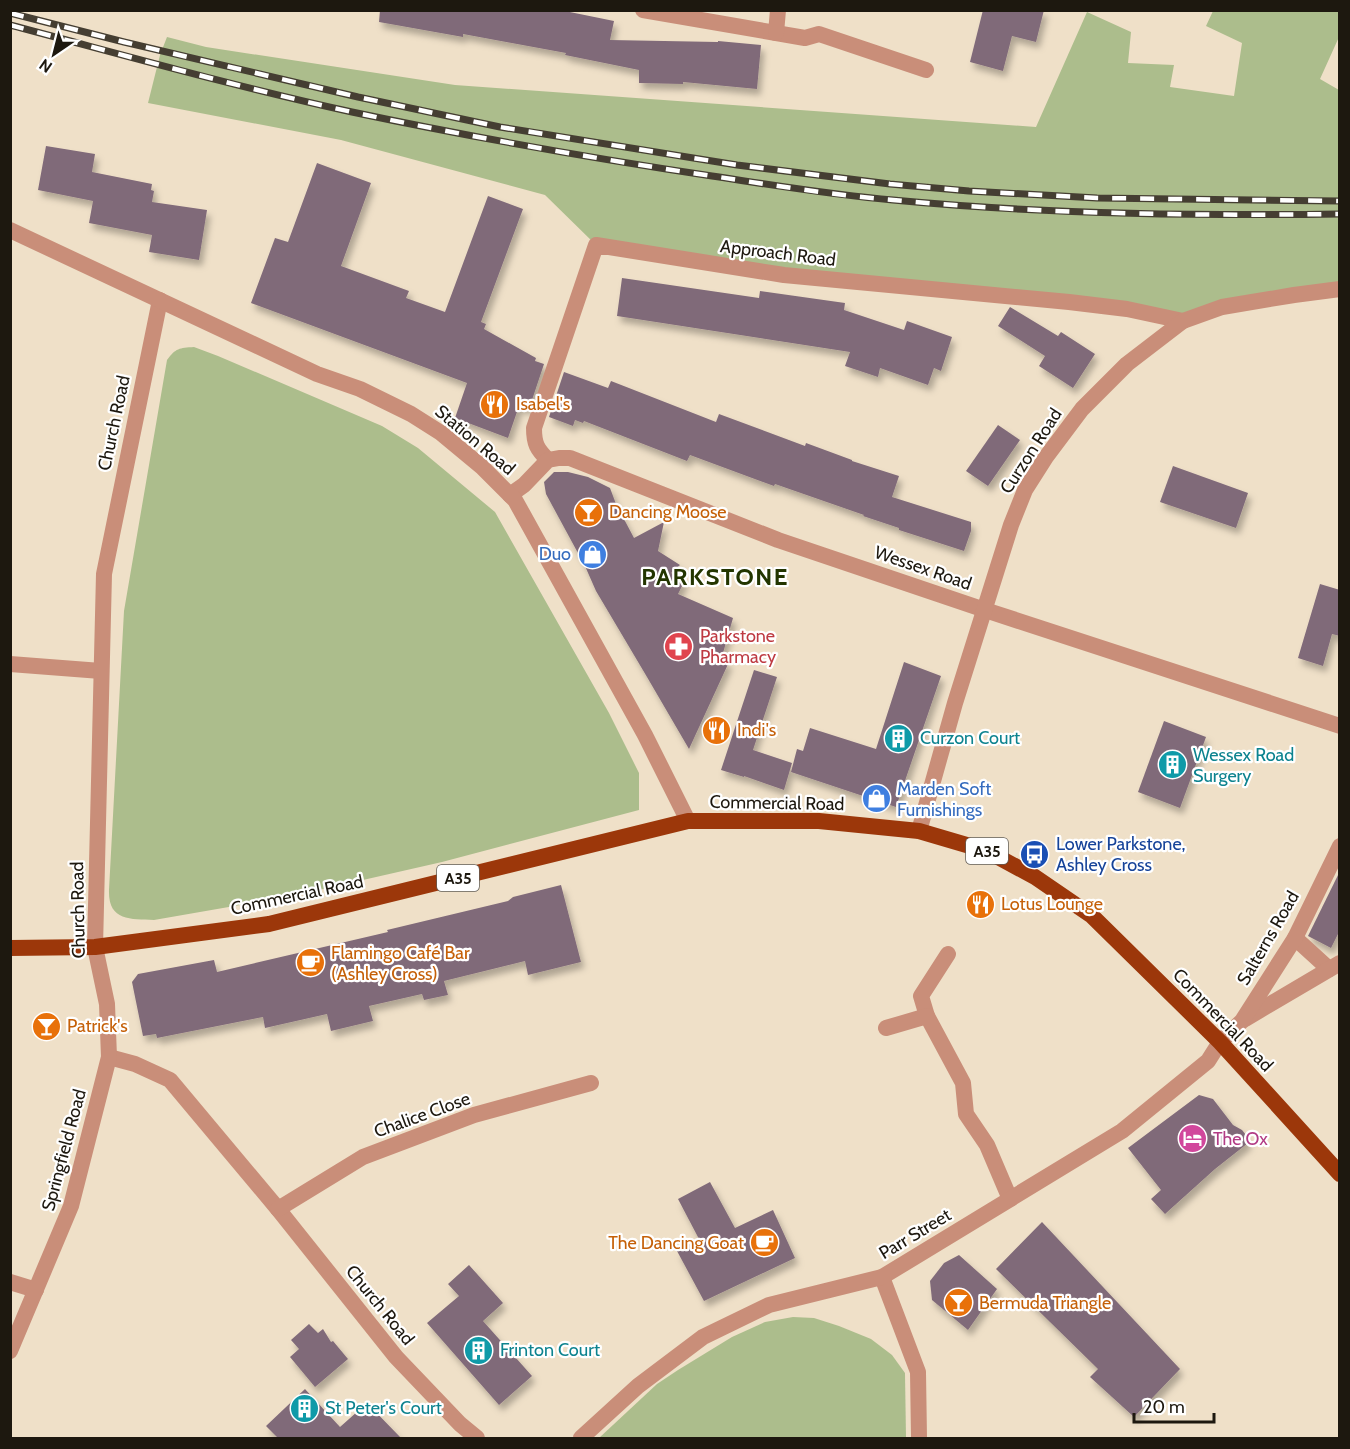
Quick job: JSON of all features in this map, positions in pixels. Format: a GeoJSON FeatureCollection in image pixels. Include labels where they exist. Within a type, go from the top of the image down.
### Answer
{"type":"FeatureCollection","features":[{"type":"Feature","properties":{"kind":"highway","name":"Commercial Road"},"geometry":{"type":"LineString","coordinates":[[95,947],[270,924],[688,821],[819,821],[919,831],[987,851],[1035,877],[1092,916],[1220,1042],[1340,1174]]}},
{"type":"Feature","properties":{"kind":"highway","name":"A35"},"geometry":{"type":"LineString","coordinates":[[10,948],[95,947]]}},
{"type":"Feature","properties":{"kind":"street"},"geometry":{"type":"LineString","coordinates":[[643,10],[805,38],[819,34],[926,70]]}},
{"type":"Feature","properties":{"kind":"street"},"geometry":{"type":"LineString","coordinates":[[776,33],[778,10]]}},
{"type":"Feature","properties":{"kind":"street","name":"Station Road"},"geometry":{"type":"LineString","coordinates":[[10,230],[317,374],[360,389],[411,414],[441,433],[482,467],[515,500],[639,725],[688,821]]}},
{"type":"Feature","properties":{"kind":"street","name":"Approach Road"},"geometry":{"type":"LineString","coordinates":[[548,460],[538,450],[534,439],[534,428],[596,245],[784,275],[1069,302],[1127,309],[1183,321]]}},
{"type":"Feature","properties":{"kind":"street","name":"Curzon Road"},"geometry":{"type":"LineString","coordinates":[[919,831],[955,704],[1024,490],[1082,409],[1127,364],[1183,321],[1222,307],[1340,289]]}},
{"type":"Feature","properties":{"kind":"street","name":"Church Road"},"geometry":{"type":"LineString","coordinates":[[160,300],[104,574],[95,947],[107,1004],[109,1057],[135,1064],[170,1080],[278,1209],[396,1357],[460,1424],[477,1438]]}},
{"type":"Feature","properties":{"kind":"street","name":"Wessex Road"},"geometry":{"type":"LineString","coordinates":[[548,460],[570,458],[778,540],[1340,726]]}},
{"type":"Feature","properties":{"kind":"street"},"geometry":{"type":"LineString","coordinates":[[510,495],[524,485],[548,460]]}},
{"type":"Feature","properties":{"kind":"street"},"geometry":{"type":"LineString","coordinates":[[10,664],[101,671]]}},
{"type":"Feature","properties":{"kind":"street","name":"Salterns Road"},"geometry":{"type":"LineString","coordinates":[[1220,1042],[1242,1021],[1295,938],[1340,846]]}},
{"type":"Feature","properties":{"kind":"street"},"geometry":{"type":"LineString","coordinates":[[1242,1021],[1334,966],[1295,938]]}},
{"type":"Feature","properties":{"kind":"street"},"geometry":{"type":"LineString","coordinates":[[948,954],[921,996],[927,1016],[963,1083],[966,1113],[987,1145],[1010,1199]]}},
{"type":"Feature","properties":{"kind":"street"},"geometry":{"type":"LineString","coordinates":[[886,1028],[927,1016]]}},
{"type":"Feature","properties":{"kind":"street","name":"Parr Street"},"geometry":{"type":"LineString","coordinates":[[581,1438],[638,1386],[703,1337],[769,1305],[882,1277],[1122,1131],[1208,1061],[1220,1042]]}},
{"type":"Feature","properties":{"kind":"street","name":"Springfield Road"},"geometry":{"type":"LineString","coordinates":[[10,1351],[71,1206],[109,1057]]}},
{"type":"Feature","properties":{"kind":"street","name":"Chalice Close"},"geometry":{"type":"LineString","coordinates":[[278,1209],[363,1157],[474,1115],[591,1083]]}},
{"type":"Feature","properties":{"kind":"street"},"geometry":{"type":"LineString","coordinates":[[882,1277],[918,1372],[919,1438]]}},
{"type":"Feature","properties":{"kind":"street"},"geometry":{"type":"LineString","coordinates":[[10,1282],[36,1290]]}},
{"type":"Feature","properties":{"kind":"green space"},"geometry":{"type":"Polygon","coordinates":[[[1213,11],[1339,11],[1339,37],[1320,79],[1339,90],[1339,289],[1183,321],[596,245],[545,195],[341,140],[148,103],[167,37],[206,47],[455,85],[1036,127],[1087,12],[1131,32],[1128,63],[1174,65],[1170,87],[1234,96],[1242,43],[1206,26],[1213,11]]]}},
{"type":"Feature","properties":{"kind":"green space"},"geometry":{"type":"Polygon","coordinates":[[[194,347],[382,426],[418,448],[495,512],[609,713],[639,773],[639,810],[442,862],[297,895],[154,920],[129,918],[116,913],[112,908],[109,890],[124,611],[167,360],[178,349],[194,347]]]}},
{"type":"Feature","properties":{"kind":"green space"},"geometry":{"type":"Polygon","coordinates":[[[793,1317],[814,1318],[839,1326],[871,1339],[892,1355],[905,1373],[906,1438],[599,1438],[657,1384],[678,1370],[732,1337],[765,1322],[793,1317]]]}},
{"type":"Feature","properties":{"kind":"building"},"geometry":{"type":"Polygon","coordinates":[[[380,10],[560,10],[614,21],[610,40],[718,41],[761,45],[757,89],[683,82],[683,84],[639,83],[639,70],[565,55],[566,53],[463,34],[463,37],[379,22],[380,10]]]}},
{"type":"Feature","properties":{"kind":"building"},"geometry":{"type":"Polygon","coordinates":[[[983,10],[1044,10],[1036,42],[1012,36],[1003,71],[970,62],[983,10]]]}},
{"type":"Feature","properties":{"kind":"building"},"geometry":{"type":"Polygon","coordinates":[[[46,146],[95,154],[92,172],[152,184],[151,190],[154,191],[152,202],[207,210],[199,260],[149,252],[152,235],[89,223],[93,201],[38,190],[46,146]]]}},
{"type":"Feature","properties":{"kind":"building"},"geometry":{"type":"Polygon","coordinates":[[[317,163],[371,183],[341,266],[409,291],[406,298],[445,312],[488,196],[523,209],[481,322],[486,324],[484,329],[536,358],[535,361],[544,364],[529,409],[519,406],[508,438],[455,418],[467,383],[251,303],[275,238],[288,242],[317,163]]]}},
{"type":"Feature","properties":{"kind":"building"},"geometry":{"type":"Polygon","coordinates":[[[622,278],[759,298],[760,291],[845,303],[844,310],[904,330],[907,321],[952,337],[941,371],[934,368],[928,385],[880,368],[878,377],[845,366],[850,352],[617,316],[622,278]]]}},
{"type":"Feature","properties":{"kind":"building"},"geometry":{"type":"Polygon","coordinates":[[[1010,307],[1058,336],[1061,332],[1095,354],[1073,388],[1039,366],[1045,356],[998,326],[1010,307]]]}},
{"type":"Feature","properties":{"kind":"building"},"geometry":{"type":"Polygon","coordinates":[[[564,372],[608,388],[611,381],[716,422],[719,414],[805,446],[806,443],[899,476],[892,497],[971,522],[971,531],[964,551],[690,455],[687,461],[584,421],[583,423],[575,420],[573,426],[549,417],[564,372]]]}},
{"type":"Feature","properties":{"kind":"building"},"geometry":{"type":"Polygon","coordinates":[[[998,425],[1020,440],[988,486],[966,471],[998,425]]]}},
{"type":"Feature","properties":{"kind":"building"},"geometry":{"type":"Polygon","coordinates":[[[1173,466],[1248,493],[1236,528],[1160,502],[1173,466]]]}},
{"type":"Feature","properties":{"kind":"building"},"geometry":{"type":"Polygon","coordinates":[[[554,472],[568,472],[588,477],[610,488],[634,538],[664,522],[658,551],[680,565],[671,573],[685,580],[678,594],[733,618],[721,660],[729,662],[689,749],[596,591],[546,494],[544,482],[554,472]]]}},
{"type":"Feature","properties":{"kind":"building"},"geometry":{"type":"Polygon","coordinates":[[[1320,584],[1340,590],[1340,636],[1332,634],[1323,666],[1298,658],[1320,584]]]}},
{"type":"Feature","properties":{"kind":"building","name":"Curzon Court"},"geometry":{"type":"Polygon","coordinates":[[[904,662],[941,676],[896,807],[791,772],[797,749],[803,751],[810,728],[876,749],[904,662]]]}},
{"type":"Feature","properties":{"kind":"building"},"geometry":{"type":"Polygon","coordinates":[[[754,670],[777,677],[753,750],[792,763],[784,790],[721,770],[754,670]]]}},
{"type":"Feature","properties":{"kind":"building","name":"Wessex Road Surgery"},"geometry":{"type":"Polygon","coordinates":[[[1164,721],[1206,737],[1180,808],[1138,792],[1164,721]]]}},
{"type":"Feature","properties":{"kind":"building"},"geometry":{"type":"Polygon","coordinates":[[[1340,871],[1340,930],[1331,948],[1308,936],[1340,871]]]}},
{"type":"Feature","properties":{"kind":"building"},"geometry":{"type":"Polygon","coordinates":[[[561,885],[581,962],[528,975],[525,961],[444,981],[448,995],[424,1000],[422,994],[369,1006],[373,1021],[331,1031],[327,1014],[265,1028],[263,1017],[157,1038],[156,1034],[143,1036],[132,982],[138,974],[214,960],[217,972],[388,932],[387,930],[508,901],[513,897],[561,885]]]}},
{"type":"Feature","properties":{"kind":"building","name":"The Ox"},"geometry":{"type":"Polygon","coordinates":[[[1199,1095],[1213,1099],[1233,1125],[1246,1135],[1248,1143],[1165,1214],[1151,1199],[1161,1190],[1128,1148],[1199,1095]]]}},
{"type":"Feature","properties":{"kind":"building"},"geometry":{"type":"Polygon","coordinates":[[[710,1182],[735,1228],[773,1210],[795,1258],[704,1301],[677,1251],[699,1239],[678,1199],[710,1182]]]}},
{"type":"Feature","properties":{"kind":"building"},"geometry":{"type":"Polygon","coordinates":[[[1042,1222],[1180,1369],[1134,1417],[1090,1377],[1098,1369],[996,1269],[1042,1222]]]}},
{"type":"Feature","properties":{"kind":"building"},"geometry":{"type":"Polygon","coordinates":[[[959,1255],[997,1289],[968,1330],[932,1300],[930,1281],[944,1263],[959,1255]]]}},
{"type":"Feature","properties":{"kind":"building","name":"Frinton Court"},"geometry":{"type":"Polygon","coordinates":[[[469,1265],[503,1303],[483,1321],[532,1376],[499,1405],[427,1323],[459,1296],[448,1284],[469,1265]]]}},
{"type":"Feature","properties":{"kind":"building"},"geometry":{"type":"Polygon","coordinates":[[[309,1324],[318,1333],[323,1329],[331,1342],[333,1341],[348,1359],[315,1387],[290,1357],[299,1349],[291,1340],[309,1324]]]}},
{"type":"Feature","properties":{"kind":"building","name":"St Peter's Court"},"geometry":{"type":"Polygon","coordinates":[[[305,1389],[340,1427],[367,1403],[401,1438],[278,1438],[266,1426],[305,1389]]]}},
{"type":"Feature","properties":{"kind":"railway"},"geometry":{"type":"LineString","coordinates":[[10,13],[358,97],[500,127],[737,165],[890,184],[969,191],[1097,198],[1340,201]]}},
{"type":"Feature","properties":{"kind":"railway"},"geometry":{"type":"LineString","coordinates":[[10,25],[352,112],[576,154],[802,190],[949,205],[1060,211],[1228,215],[1340,214]]}},
{"type":"Feature","properties":{"kind":"place","name":"Isabel's"},"geometry":{"type":"Point","coordinates":[495,404]}},
{"type":"Feature","properties":{"kind":"place","name":"Dancing Moose"},"geometry":{"type":"Point","coordinates":[588,512]}},
{"type":"Feature","properties":{"kind":"place","name":"Duo"},"geometry":{"type":"Point","coordinates":[592,554]}},
{"type":"Feature","properties":{"kind":"place","name":"Parkstone Pharmacy"},"geometry":{"type":"Point","coordinates":[679,646]}},
{"type":"Feature","properties":{"kind":"place","name":"Indi's"},"geometry":{"type":"Point","coordinates":[716,730]}},
{"type":"Feature","properties":{"kind":"place","name":"Curzon Court"},"geometry":{"type":"Point","coordinates":[899,738]}},
{"type":"Feature","properties":{"kind":"place","name":"Wessex Road Surgery"},"geometry":{"type":"Point","coordinates":[1172,765]}},
{"type":"Feature","properties":{"kind":"place","name":"Marden Soft Furnishings"},"geometry":{"type":"Point","coordinates":[876,799]}},
{"type":"Feature","properties":{"kind":"place","name":"Lower Parkstone, Ashley Cross"},"geometry":{"type":"Point","coordinates":[1035,854]}},
{"type":"Feature","properties":{"kind":"place","name":"Lotus Lounge"},"geometry":{"type":"Point","coordinates":[980,904]}},
{"type":"Feature","properties":{"kind":"place","name":"Flamingo Café Bar (Ashley Cross)"},"geometry":{"type":"Point","coordinates":[310,963]}},
{"type":"Feature","properties":{"kind":"place","name":"Patrick's"},"geometry":{"type":"Point","coordinates":[46,1026]}},
{"type":"Feature","properties":{"kind":"place","name":"The Ox"},"geometry":{"type":"Point","coordinates":[1192,1139]}},
{"type":"Feature","properties":{"kind":"place","name":"The Dancing Goat"},"geometry":{"type":"Point","coordinates":[765,1243]}},
{"type":"Feature","properties":{"kind":"place","name":"Bermuda Triangle"},"geometry":{"type":"Point","coordinates":[958,1303]}},
{"type":"Feature","properties":{"kind":"place","name":"Frinton Court"},"geometry":{"type":"Point","coordinates":[479,1350]}},
{"type":"Feature","properties":{"kind":"place","name":"St Peter's Court"},"geometry":{"type":"Point","coordinates":[304,1408]}},
{"type":"Feature","properties":{"kind":"district","name":"PARKSTONE"},"geometry":{"type":"Point","coordinates":[715,577]}}]}
